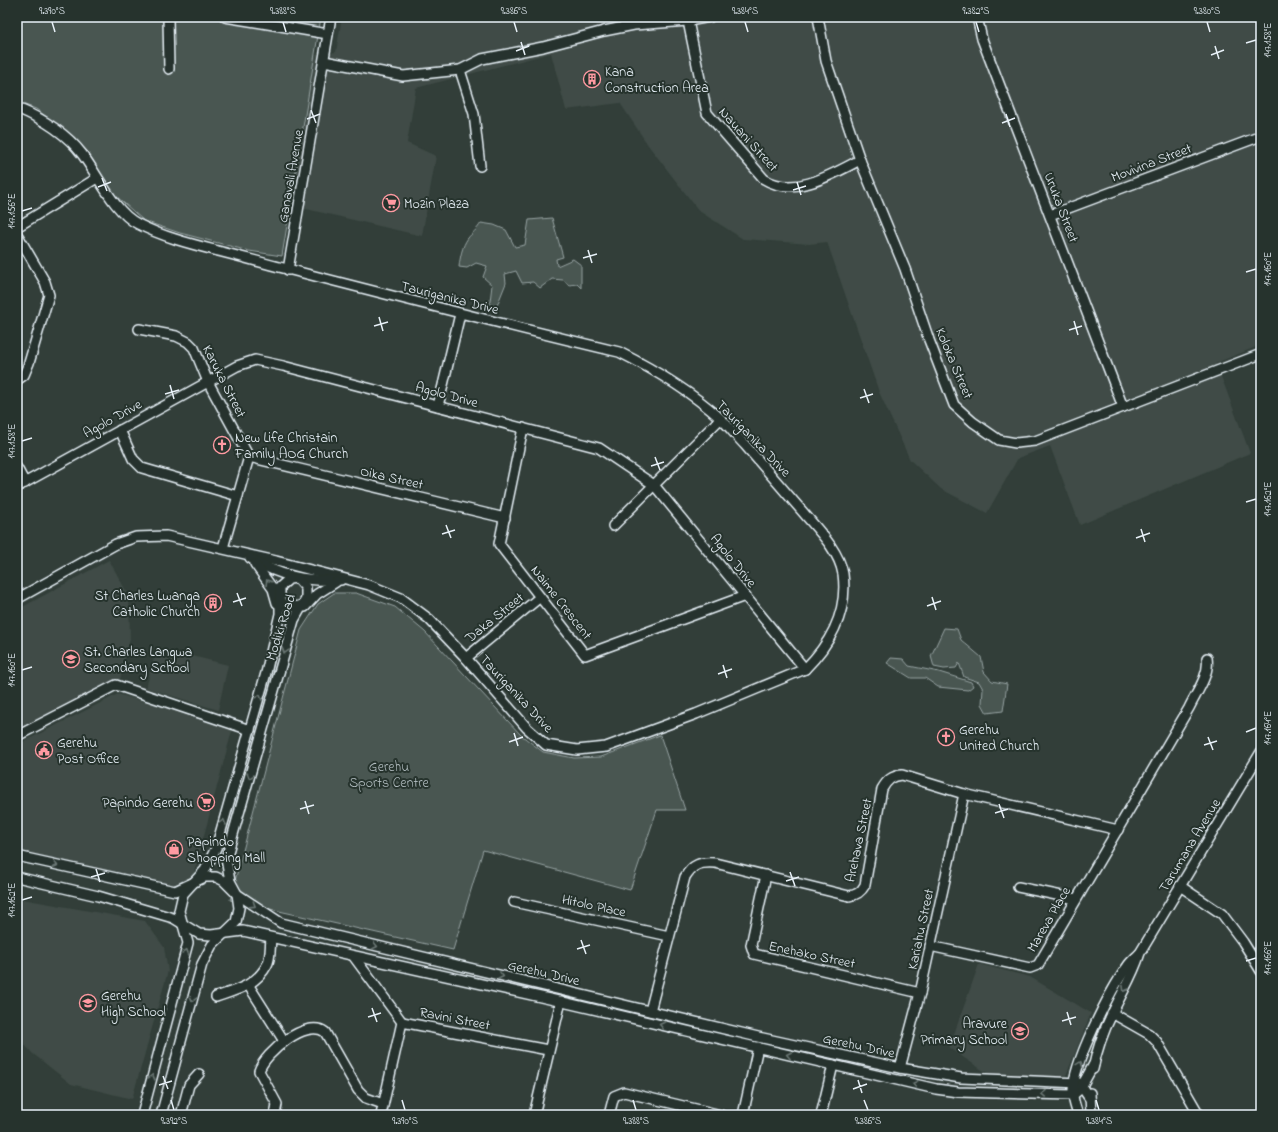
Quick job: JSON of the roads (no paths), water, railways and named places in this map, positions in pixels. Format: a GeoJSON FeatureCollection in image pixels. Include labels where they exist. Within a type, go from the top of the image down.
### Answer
{"type":"FeatureCollection","features":[{"type":"Feature","properties":{"kind":"street"},"geometry":{"type":"LineString","coordinates":[[168,17],[169,69]]}},
{"type":"Feature","properties":{"kind":"street"},"geometry":{"type":"LineString","coordinates":[[225,17],[328,34]]}},
{"type":"Feature","properties":{"kind":"street","name":"Ganavali Avenue"},"geometry":{"type":"LineString","coordinates":[[288,270],[331,17]]}},
{"type":"Feature","properties":{"kind":"street"},"geometry":{"type":"LineString","coordinates":[[324,62],[403,76],[460,70],[482,59],[543,47],[604,31],[634,25],[688,21],[710,17]]}},
{"type":"Feature","properties":{"kind":"street","name":"Koloka Street"},"geometry":{"type":"LineString","coordinates":[[818,17],[826,61],[860,160],[905,269],[929,340],[954,405],[973,422],[999,440],[1016,443],[1036,441],[1261,354]]}},
{"type":"Feature","properties":{"kind":"street","name":"Uruka Street"},"geometry":{"type":"LineString","coordinates":[[977,17],[982,39],[1123,407]]}},
{"type":"Feature","properties":{"kind":"street","name":"Nauani Street"},"geometry":{"type":"LineString","coordinates":[[688,21],[707,113],[764,179],[774,186],[793,186],[824,178],[860,160]]}},
{"type":"Feature","properties":{"kind":"street"},"geometry":{"type":"LineString","coordinates":[[460,70],[474,114],[480,166]]}},
{"type":"Feature","properties":{"kind":"street","name":"Tauriganika Drive"},"geometry":{"type":"LineString","coordinates":[[17,108],[41,120],[63,135],[82,153],[97,178],[123,212],[136,223],[148,229],[186,242],[288,270],[460,314],[619,352],[670,380],[720,418],[770,473],[833,550],[843,573],[842,606],[838,624],[815,658],[805,669],[696,714],[606,747],[577,750],[546,745],[527,728],[466,658],[429,620],[401,598],[369,585],[223,548],[166,536],[136,537],[116,544],[17,599]]}},
{"type":"Feature","properties":{"kind":"street","name":"Movivina Street"},"geometry":{"type":"LineString","coordinates":[[1050,215],[1261,136]]}},
{"type":"Feature","properties":{"kind":"street"},"geometry":{"type":"LineString","coordinates":[[17,227],[97,178]]}},
{"type":"Feature","properties":{"kind":"street"},"geometry":{"type":"LineString","coordinates":[[17,234],[45,282],[48,295],[29,363],[24,375],[17,380]]}},
{"type":"Feature","properties":{"kind":"street"},"geometry":{"type":"LineString","coordinates":[[438,406],[460,314]]}},
{"type":"Feature","properties":{"kind":"street","name":"Karuka Street"},"geometry":{"type":"LineString","coordinates":[[139,329],[176,336],[188,342],[194,348],[208,382],[249,457]]}},
{"type":"Feature","properties":{"kind":"street","name":"Agolo Drive"},"geometry":{"type":"LineString","coordinates":[[21,485],[237,366],[255,360],[599,448],[654,485],[805,669]]}},
{"type":"Feature","properties":{"kind":"street"},"geometry":{"type":"LineString","coordinates":[[613,526],[720,418]]}},
{"type":"Feature","properties":{"kind":"street","name":"Naime Crescent"},"geometry":{"type":"LineString","coordinates":[[523,428],[499,544],[585,655],[745,596]]}},
{"type":"Feature","properties":{"kind":"street"},"geometry":{"type":"LineString","coordinates":[[120,430],[133,459],[142,468],[238,496]]}},
{"type":"Feature","properties":{"kind":"street"},"geometry":{"type":"LineString","coordinates":[[223,548],[249,457]]}},
{"type":"Feature","properties":{"kind":"street","name":"Oika Street"},"geometry":{"type":"LineString","coordinates":[[249,457],[505,518]]}},
{"type":"Feature","properties":{"kind":"street"},"geometry":{"type":"LineString","coordinates":[[17,468],[21,485]]}},
{"type":"Feature","properties":{"kind":"street"},"geometry":{"type":"LineString","coordinates":[[246,555],[256,564],[270,584],[280,614]]}},
{"type":"Feature","properties":{"kind":"street","name":"Tauriganika Drive"},"geometry":{"type":"LineString","coordinates":[[246,555],[269,570],[297,578],[323,581],[350,580]]}},
{"type":"Feature","properties":{"kind":"street","name":"Modiki Road"},"geometry":{"type":"LineString","coordinates":[[142,1115],[188,943],[185,927],[179,911],[183,894],[205,870],[216,848],[250,730],[280,614],[280,587],[289,579],[297,578],[306,588],[306,600],[294,620],[226,859],[230,881],[237,894],[239,908],[236,922],[212,945],[202,964],[161,1115]]}},
{"type":"Feature","properties":{"kind":"street"},"geometry":{"type":"LineString","coordinates":[[279,598],[282,603],[290,607],[302,608],[317,594],[335,582],[350,580]]}},
{"type":"Feature","properties":{"kind":"street","name":"Daka Street"},"geometry":{"type":"LineString","coordinates":[[466,658],[540,597]]}},
{"type":"Feature","properties":{"kind":"street","name":"Mareva Place"},"geometry":{"type":"LineString","coordinates":[[930,946],[1030,968],[1041,962],[1076,899],[1140,793],[1195,696],[1206,672],[1208,664],[1207,658]]}},
{"type":"Feature","properties":{"kind":"street"},"geometry":{"type":"LineString","coordinates":[[17,736],[116,685],[250,730]]}},
{"type":"Feature","properties":{"kind":"street","name":"Tarumana Avenue"},"geometry":{"type":"LineString","coordinates":[[1078,1115],[1073,1095],[1103,1008],[1127,966],[1140,953],[1261,752]]}},
{"type":"Feature","properties":{"kind":"street","name":"Arehava Street"},"geometry":{"type":"LineString","coordinates":[[650,1011],[685,877],[697,863],[715,863],[849,896],[859,893],[865,885],[882,789],[890,779],[902,775],[964,794],[1118,830]]}},
{"type":"Feature","properties":{"kind":"street","name":"Kariahu Street"},"geometry":{"type":"LineString","coordinates":[[900,1068],[920,993],[964,794]]}},
{"type":"Feature","properties":{"kind":"street","name":"Gerehu Drive"},"geometry":{"type":"LineString","coordinates":[[17,856],[175,891],[205,876],[216,877],[224,881],[237,894],[281,923],[758,1037],[900,1068],[961,1078],[1078,1084]]}},
{"type":"Feature","properties":{"kind":"street","name":"Enehako Street"},"geometry":{"type":"LineString","coordinates":[[766,875],[751,945],[754,954],[920,993]]}},
{"type":"Feature","properties":{"kind":"street","name":"Gerehu Drive"},"geometry":{"type":"LineString","coordinates":[[17,877],[98,896],[173,918],[185,927],[199,934],[211,935],[243,931],[354,957],[561,1001],[936,1089],[958,1092],[1073,1095]]}},
{"type":"Feature","properties":{"kind":"street"},"geometry":{"type":"LineString","coordinates":[[1180,886],[1222,914],[1243,942],[1261,972]]}},
{"type":"Feature","properties":{"kind":"street"},"geometry":{"type":"LineString","coordinates":[[1018,887],[1076,899]]}},
{"type":"Feature","properties":{"kind":"street","name":"Hitolo Place"},"geometry":{"type":"LineString","coordinates":[[514,902],[669,936]]}},
{"type":"Feature","properties":{"kind":"street"},"geometry":{"type":"LineString","coordinates":[[216,997],[249,986],[268,965],[271,938]]}},
{"type":"Feature","properties":{"kind":"street","name":"Tarumana Avenue"},"geometry":{"type":"LineString","coordinates":[[1091,1115],[1090,1086],[1098,1047],[1112,1013],[1134,974],[1140,953]]}},
{"type":"Feature","properties":{"kind":"street"},"geometry":{"type":"LineString","coordinates":[[354,957],[402,1022]]}},
{"type":"Feature","properties":{"kind":"street"},"geometry":{"type":"LineString","coordinates":[[249,986],[284,1041]]}},
{"type":"Feature","properties":{"kind":"street"},"geometry":{"type":"LineString","coordinates":[[534,1115],[548,1050],[561,1001]]}},
{"type":"Feature","properties":{"kind":"street"},"geometry":{"type":"LineString","coordinates":[[1112,1013],[1149,1034],[1158,1042],[1166,1055],[1174,1075],[1197,1111]]}},
{"type":"Feature","properties":{"kind":"street","name":"Ravini Street"},"geometry":{"type":"LineString","coordinates":[[381,1115],[402,1022],[548,1050]]}},
{"type":"Feature","properties":{"kind":"street"},"geometry":{"type":"LineString","coordinates":[[275,1115],[277,1104],[276,1100],[259,1071],[265,1059],[284,1041],[312,1028],[321,1029],[325,1032],[358,1090],[366,1098],[383,1104]]}},
{"type":"Feature","properties":{"kind":"street"},"geometry":{"type":"LineString","coordinates":[[742,1115],[758,1047]]}},
{"type":"Feature","properties":{"kind":"street"},"geometry":{"type":"LineString","coordinates":[[1090,1099],[1078,1084],[1094,1064]]}},
{"type":"Feature","properties":{"kind":"street"},"geometry":{"type":"LineString","coordinates":[[821,1115],[833,1065]]}},
{"type":"Feature","properties":{"kind":"street"},"geometry":{"type":"LineString","coordinates":[[181,1115],[189,1085],[199,1074]]}},
{"type":"Feature","properties":{"kind":"street"},"geometry":{"type":"LineString","coordinates":[[609,1115],[614,1096],[624,1092],[721,1115]]}},
{"type":"Feature","properties":{"kind":"place","name":"Kana Construction Area"},"geometry":{"type":"Point","coordinates":[592,79]}},
{"type":"Feature","properties":{"kind":"place","name":"Mozin Plaza"},"geometry":{"type":"Point","coordinates":[391,203]}},
{"type":"Feature","properties":{"kind":"place","name":"New Life Christain Family AOG Church"},"geometry":{"type":"Point","coordinates":[222,445]}},
{"type":"Feature","properties":{"kind":"place","name":"St Charles Lwanga Catholic Church"},"geometry":{"type":"Point","coordinates":[213,603]}},
{"type":"Feature","properties":{"kind":"place","name":"St. Charles Langwa Secondary School"},"geometry":{"type":"Point","coordinates":[71,659]}},
{"type":"Feature","properties":{"kind":"place","name":"Gerehu United Church"},"geometry":{"type":"Point","coordinates":[946,737]}},
{"type":"Feature","properties":{"kind":"place","name":"Gerehu Post Office"},"geometry":{"type":"Point","coordinates":[44,750]}},
{"type":"Feature","properties":{"kind":"place","name":"Papindo Gerehu"},"geometry":{"type":"Point","coordinates":[206,802]}},
{"type":"Feature","properties":{"kind":"place","name":"Papindo Shopping Mall"},"geometry":{"type":"Point","coordinates":[174,849]}},
{"type":"Feature","properties":{"kind":"place","name":"Gerehu High School"},"geometry":{"type":"Point","coordinates":[88,1003]}},
{"type":"Feature","properties":{"kind":"place","name":"Aravure Primary School"},"geometry":{"type":"Point","coordinates":[1020,1031]}},
{"type":"Feature","properties":{"kind":"park label","name":"Gerehu Sports Centre"},"geometry":{"type":"Point","coordinates":[389,774]}}]}
